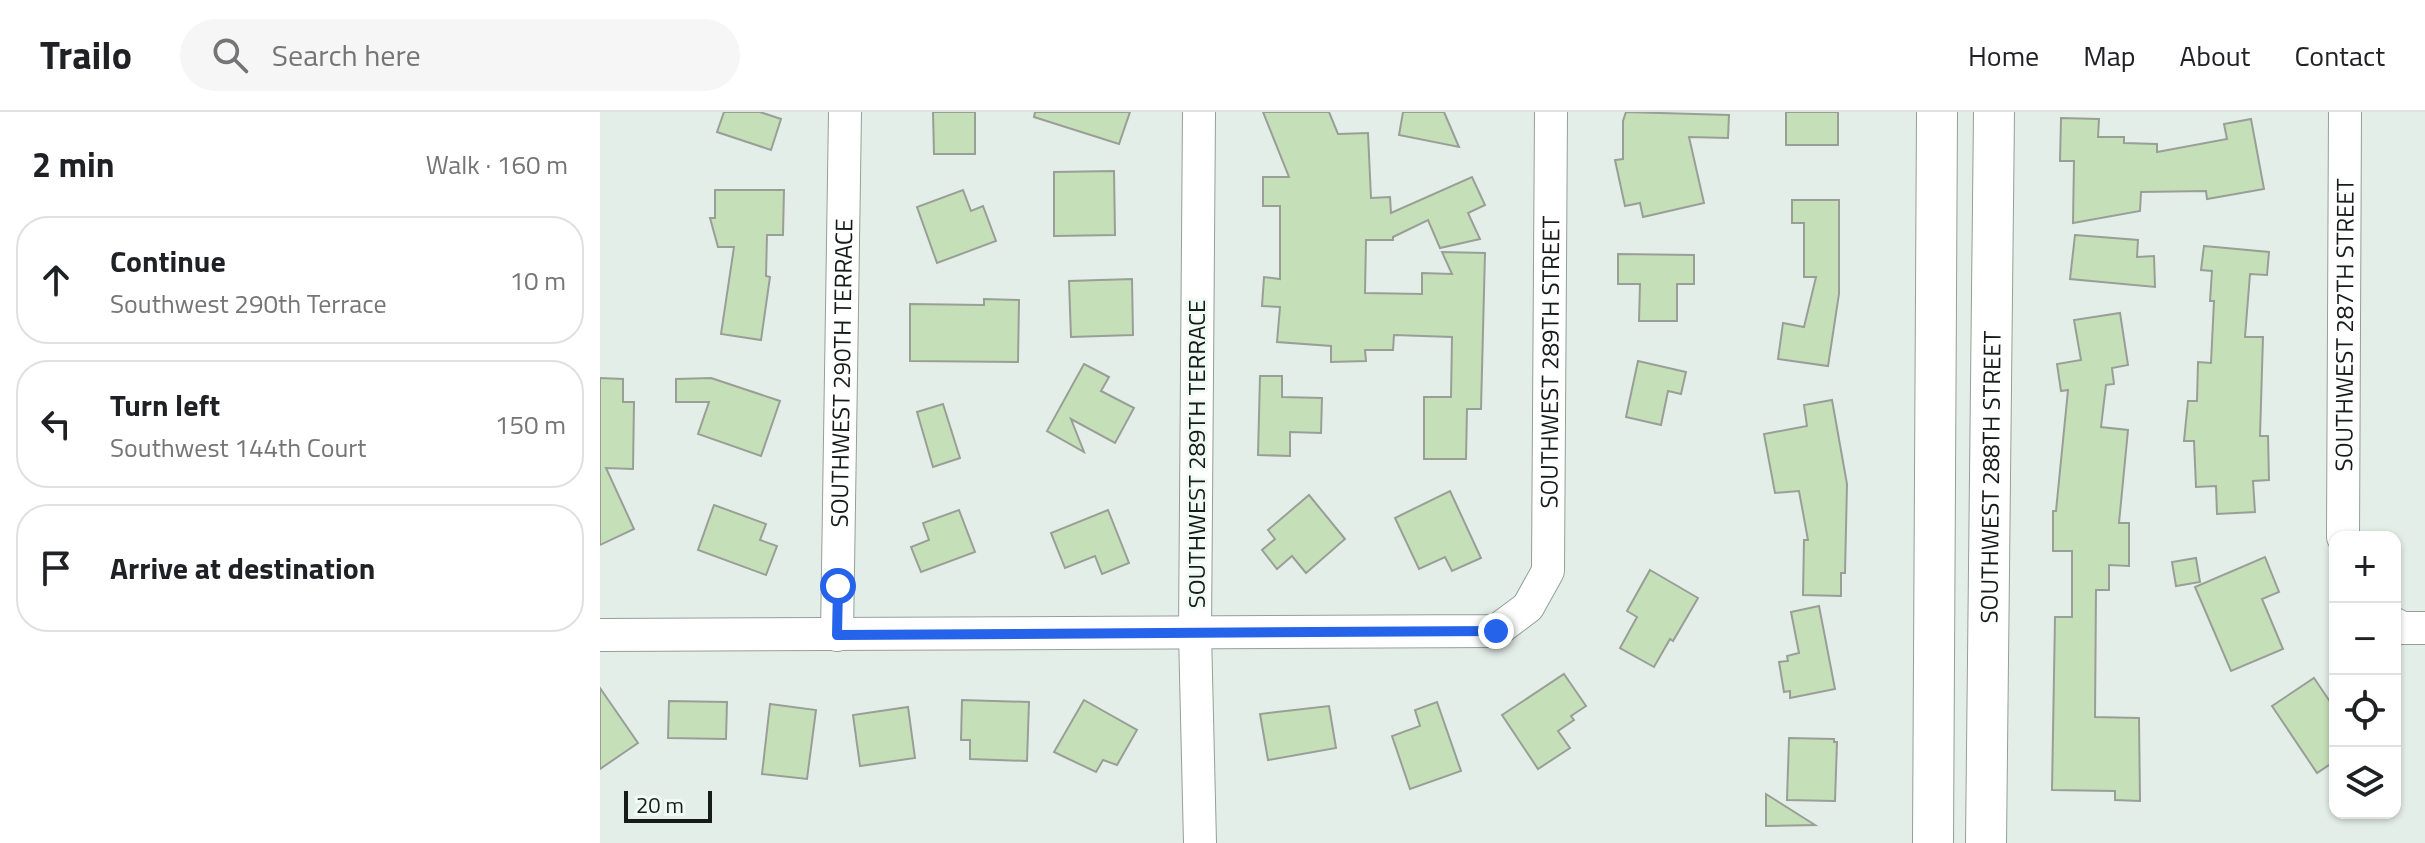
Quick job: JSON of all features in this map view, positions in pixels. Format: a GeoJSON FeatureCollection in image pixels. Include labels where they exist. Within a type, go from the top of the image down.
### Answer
{"type":"FeatureCollection","features":[{"type":"Feature","properties":{"kind":"main road"},"geometry":{"type":"LineString","coordinates":[[1933,843],[1937,112]]}},
{"type":"Feature","properties":{"kind":"main road","name":"SOUTHWEST 288TH STREET"},"geometry":{"type":"LineString","coordinates":[[1986,843],[1994,112]]}},
{"type":"Feature","properties":{"kind":"street","name":"SOUTHWEST 290TH TERRACE"},"geometry":{"type":"LineString","coordinates":[[837,635],[845,112]]}},
{"type":"Feature","properties":{"kind":"street","name":"SOUTHWEST 289TH TERRACE"},"geometry":{"type":"LineString","coordinates":[[1199,112],[1195,633],[1200,843]]}},
{"type":"Feature","properties":{"kind":"street","name":"SOUTHWEST 289TH STREET"},"geometry":{"type":"LineString","coordinates":[[1195,633],[1496,631],[1528,607],[1548,571],[1551,112]]}},
{"type":"Feature","properties":{"kind":"street","name":"SOUTHWEST 287TH STREET"},"geometry":{"type":"LineString","coordinates":[[2343,531],[2345,112]]}},
{"type":"Feature","properties":{"kind":"street"},"geometry":{"type":"LineString","coordinates":[[2401,627],[2425,628]]}},
{"type":"Feature","properties":{"kind":"street"},"geometry":{"type":"LineString","coordinates":[[600,635],[1195,633]]}},
{"type":"Feature","properties":{"kind":"building"},"geometry":{"type":"Polygon","coordinates":[[[724,112],[760,112],[781,119],[771,150],[717,132],[724,112]]]}},
{"type":"Feature","properties":{"kind":"building"},"geometry":{"type":"Polygon","coordinates":[[[933,112],[975,112],[975,154],[934,154],[933,112]]]}},
{"type":"Feature","properties":{"kind":"building"},"geometry":{"type":"Polygon","coordinates":[[[1035,112],[1130,112],[1119,144],[1034,117],[1035,112]]]}},
{"type":"Feature","properties":{"kind":"building"},"geometry":{"type":"Polygon","coordinates":[[[1263,112],[1329,112],[1338,134],[1368,133],[1371,198],[1390,197],[1391,213],[1472,177],[1485,205],[1468,213],[1480,239],[1440,248],[1428,220],[1393,237],[1393,240],[1366,240],[1365,293],[1422,294],[1422,273],[1452,274],[1442,252],[1485,253],[1481,409],[1467,409],[1466,459],[1424,459],[1424,397],[1451,397],[1452,337],[1394,335],[1393,350],[1365,350],[1366,361],[1331,362],[1331,346],[1277,342],[1280,307],[1262,306],[1264,277],[1280,279],[1280,206],[1263,206],[1263,177],[1289,177],[1263,112]]]}},
{"type":"Feature","properties":{"kind":"building"},"geometry":{"type":"Polygon","coordinates":[[[1403,112],[1444,112],[1459,147],[1399,135],[1403,112]]]}},
{"type":"Feature","properties":{"kind":"building"},"geometry":{"type":"Polygon","coordinates":[[[1626,112],[1729,115],[1728,138],[1689,137],[1704,203],[1643,217],[1640,203],[1625,206],[1615,160],[1623,159],[1623,121],[1626,112]]]}},
{"type":"Feature","properties":{"kind":"building"},"geometry":{"type":"Polygon","coordinates":[[[1786,112],[1838,112],[1838,145],[1786,145],[1786,112]]]}},
{"type":"Feature","properties":{"kind":"building"},"geometry":{"type":"Polygon","coordinates":[[[2061,118],[2099,119],[2098,137],[2124,137],[2124,143],[2157,144],[2157,152],[2227,139],[2224,124],[2251,119],[2264,189],[2207,199],[2206,191],[2141,192],[2140,211],[2073,223],[2074,161],[2060,161],[2061,118]]]}},
{"type":"Feature","properties":{"kind":"building"},"geometry":{"type":"Polygon","coordinates":[[[1114,171],[1115,235],[1054,236],[1054,172],[1114,171]]]}},
{"type":"Feature","properties":{"kind":"building"},"geometry":{"type":"Polygon","coordinates":[[[715,190],[784,190],[783,235],[767,235],[766,276],[770,277],[761,340],[721,334],[734,247],[718,247],[710,218],[715,218],[715,190]]]}},
{"type":"Feature","properties":{"kind":"building"},"geometry":{"type":"Polygon","coordinates":[[[963,190],[971,211],[983,206],[996,241],[937,263],[917,207],[963,190]]]}},
{"type":"Feature","properties":{"kind":"building"},"geometry":{"type":"Polygon","coordinates":[[[1792,200],[1839,200],[1839,294],[1828,366],[1778,359],[1783,323],[1804,327],[1816,277],[1804,277],[1804,223],[1792,223],[1792,200]]]}},
{"type":"Feature","properties":{"kind":"building"},"geometry":{"type":"Polygon","coordinates":[[[2075,235],[2138,240],[2137,257],[2154,256],[2155,287],[2070,279],[2075,235]]]}},
{"type":"Feature","properties":{"kind":"building"},"geometry":{"type":"Polygon","coordinates":[[[2204,246],[2269,252],[2267,275],[2250,274],[2245,337],[2263,337],[2260,436],[2268,436],[2269,480],[2253,481],[2255,512],[2217,514],[2216,486],[2196,487],[2194,441],[2184,441],[2188,401],[2197,401],[2198,362],[2211,363],[2214,301],[2210,301],[2212,271],[2201,270],[2204,246]]]}},
{"type":"Feature","properties":{"kind":"building"},"geometry":{"type":"Polygon","coordinates":[[[1618,254],[1694,255],[1694,284],[1677,284],[1677,321],[1639,321],[1640,284],[1618,284],[1618,254]]]}},
{"type":"Feature","properties":{"kind":"building"},"geometry":{"type":"Polygon","coordinates":[[[1132,279],[1133,335],[1071,337],[1069,281],[1132,279]]]}},
{"type":"Feature","properties":{"kind":"building"},"geometry":{"type":"Polygon","coordinates":[[[984,299],[1019,300],[1018,362],[910,361],[910,304],[984,305],[984,299]]]}},
{"type":"Feature","properties":{"kind":"building"},"geometry":{"type":"Polygon","coordinates":[[[2120,313],[2128,365],[2112,368],[2114,384],[2106,385],[2101,427],[2128,430],[2119,523],[2129,523],[2129,566],[2109,565],[2109,590],[2096,590],[2095,717],[2139,718],[2140,801],[2115,800],[2115,791],[2052,790],[2055,617],[2072,617],[2072,551],[2053,551],[2053,511],[2056,511],[2068,390],[2061,391],[2057,364],[2081,360],[2074,320],[2120,313]]]}},
{"type":"Feature","properties":{"kind":"building"},"geometry":{"type":"Polygon","coordinates":[[[1638,361],[1686,372],[1681,394],[1668,391],[1661,425],[1626,417],[1638,361]]]}},
{"type":"Feature","properties":{"kind":"building"},"geometry":{"type":"Polygon","coordinates":[[[1084,364],[1109,377],[1101,391],[1134,408],[1115,443],[1071,419],[1084,452],[1047,431],[1084,364]]]}},
{"type":"Feature","properties":{"kind":"building"},"geometry":{"type":"Polygon","coordinates":[[[1260,376],[1282,376],[1282,397],[1322,398],[1321,433],[1290,432],[1290,456],[1258,455],[1260,376]]]}},
{"type":"Feature","properties":{"kind":"building"},"geometry":{"type":"Polygon","coordinates":[[[600,378],[623,379],[623,402],[634,402],[633,469],[606,468],[634,529],[600,545],[600,378]]]}},
{"type":"Feature","properties":{"kind":"building"},"geometry":{"type":"Polygon","coordinates":[[[711,378],[780,401],[761,456],[698,434],[709,402],[676,402],[676,379],[711,378]]]}},
{"type":"Feature","properties":{"kind":"building"},"geometry":{"type":"Polygon","coordinates":[[[1832,400],[1847,484],[1845,573],[1841,573],[1841,596],[1803,595],[1804,540],[1808,540],[1799,491],[1775,493],[1764,434],[1807,426],[1804,405],[1832,400]]]}},
{"type":"Feature","properties":{"kind":"building"},"geometry":{"type":"Polygon","coordinates":[[[943,404],[960,458],[933,467],[917,412],[943,404]]]}},
{"type":"Feature","properties":{"kind":"building"},"geometry":{"type":"Polygon","coordinates":[[[1450,491],[1481,558],[1452,571],[1445,557],[1419,569],[1395,518],[1450,491]]]}},
{"type":"Feature","properties":{"kind":"building"},"geometry":{"type":"Polygon","coordinates":[[[1309,495],[1345,539],[1306,573],[1292,556],[1277,569],[1262,550],[1275,539],[1268,530],[1309,495]]]}},
{"type":"Feature","properties":{"kind":"building"},"geometry":{"type":"Polygon","coordinates":[[[714,505],[766,524],[760,540],[777,546],[766,575],[698,550],[714,505]]]}},
{"type":"Feature","properties":{"kind":"building"},"geometry":{"type":"Polygon","coordinates":[[[959,510],[975,552],[921,572],[911,547],[929,540],[923,523],[959,510]]]}},
{"type":"Feature","properties":{"kind":"building"},"geometry":{"type":"Polygon","coordinates":[[[1108,510],[1129,563],[1102,574],[1095,556],[1065,568],[1051,533],[1108,510]]]}},
{"type":"Feature","properties":{"kind":"building"},"geometry":{"type":"Polygon","coordinates":[[[2265,557],[2279,592],[2262,599],[2283,649],[2231,671],[2195,587],[2265,557]]]}},
{"type":"Feature","properties":{"kind":"building"},"geometry":{"type":"Polygon","coordinates":[[[2196,558],[2200,582],[2176,586],[2172,562],[2196,558]]]}},
{"type":"Feature","properties":{"kind":"building"},"geometry":{"type":"Polygon","coordinates":[[[1650,570],[1698,598],[1654,667],[1620,648],[1637,617],[1627,611],[1650,570]]]}},
{"type":"Feature","properties":{"kind":"building"},"geometry":{"type":"Polygon","coordinates":[[[1819,606],[1835,689],[1790,698],[1790,691],[1784,692],[1779,662],[1788,661],[1787,656],[1799,653],[1791,612],[1819,606]]]}},
{"type":"Feature","properties":{"kind":"building"},"geometry":{"type":"Polygon","coordinates":[[[1564,674],[1586,706],[1571,716],[1574,720],[1558,731],[1570,748],[1538,769],[1502,715],[1564,674]]]}},
{"type":"Feature","properties":{"kind":"building"},"geometry":{"type":"Polygon","coordinates":[[[2314,678],[2329,700],[2329,765],[2317,773],[2272,706],[2314,678]]]}},
{"type":"Feature","properties":{"kind":"building"},"geometry":{"type":"Polygon","coordinates":[[[600,688],[638,743],[600,769],[600,688]]]}},
{"type":"Feature","properties":{"kind":"building"},"geometry":{"type":"Polygon","coordinates":[[[962,700],[1029,702],[1027,761],[970,759],[970,740],[961,740],[962,700]]]}},
{"type":"Feature","properties":{"kind":"building"},"geometry":{"type":"Polygon","coordinates":[[[1084,700],[1137,730],[1117,765],[1103,760],[1096,772],[1054,752],[1084,700]]]}},
{"type":"Feature","properties":{"kind":"building"},"geometry":{"type":"Polygon","coordinates":[[[669,701],[727,702],[726,739],[668,738],[669,701]]]}},
{"type":"Feature","properties":{"kind":"building"},"geometry":{"type":"Polygon","coordinates":[[[1437,702],[1461,771],[1410,789],[1392,736],[1420,726],[1415,710],[1437,702]]]}},
{"type":"Feature","properties":{"kind":"building"},"geometry":{"type":"Polygon","coordinates":[[[770,704],[816,710],[807,779],[762,774],[770,704]]]}},
{"type":"Feature","properties":{"kind":"building"},"geometry":{"type":"Polygon","coordinates":[[[1329,706],[1336,748],[1268,760],[1260,714],[1329,706]]]}},
{"type":"Feature","properties":{"kind":"building"},"geometry":{"type":"Polygon","coordinates":[[[908,707],[915,758],[860,766],[853,715],[908,707]]]}},
{"type":"Feature","properties":{"kind":"building"},"geometry":{"type":"Polygon","coordinates":[[[1789,738],[1834,739],[1837,742],[1835,801],[1787,800],[1789,738]]]}},
{"type":"Feature","properties":{"kind":"building"},"geometry":{"type":"Polygon","coordinates":[[[1766,794],[1815,825],[1766,826],[1766,794]]]}},
{"type":"Feature","properties":{"kind":"route"},"geometry":{"type":"LineString","coordinates":[[838,586],[837,635],[1496,631]]}}]}
